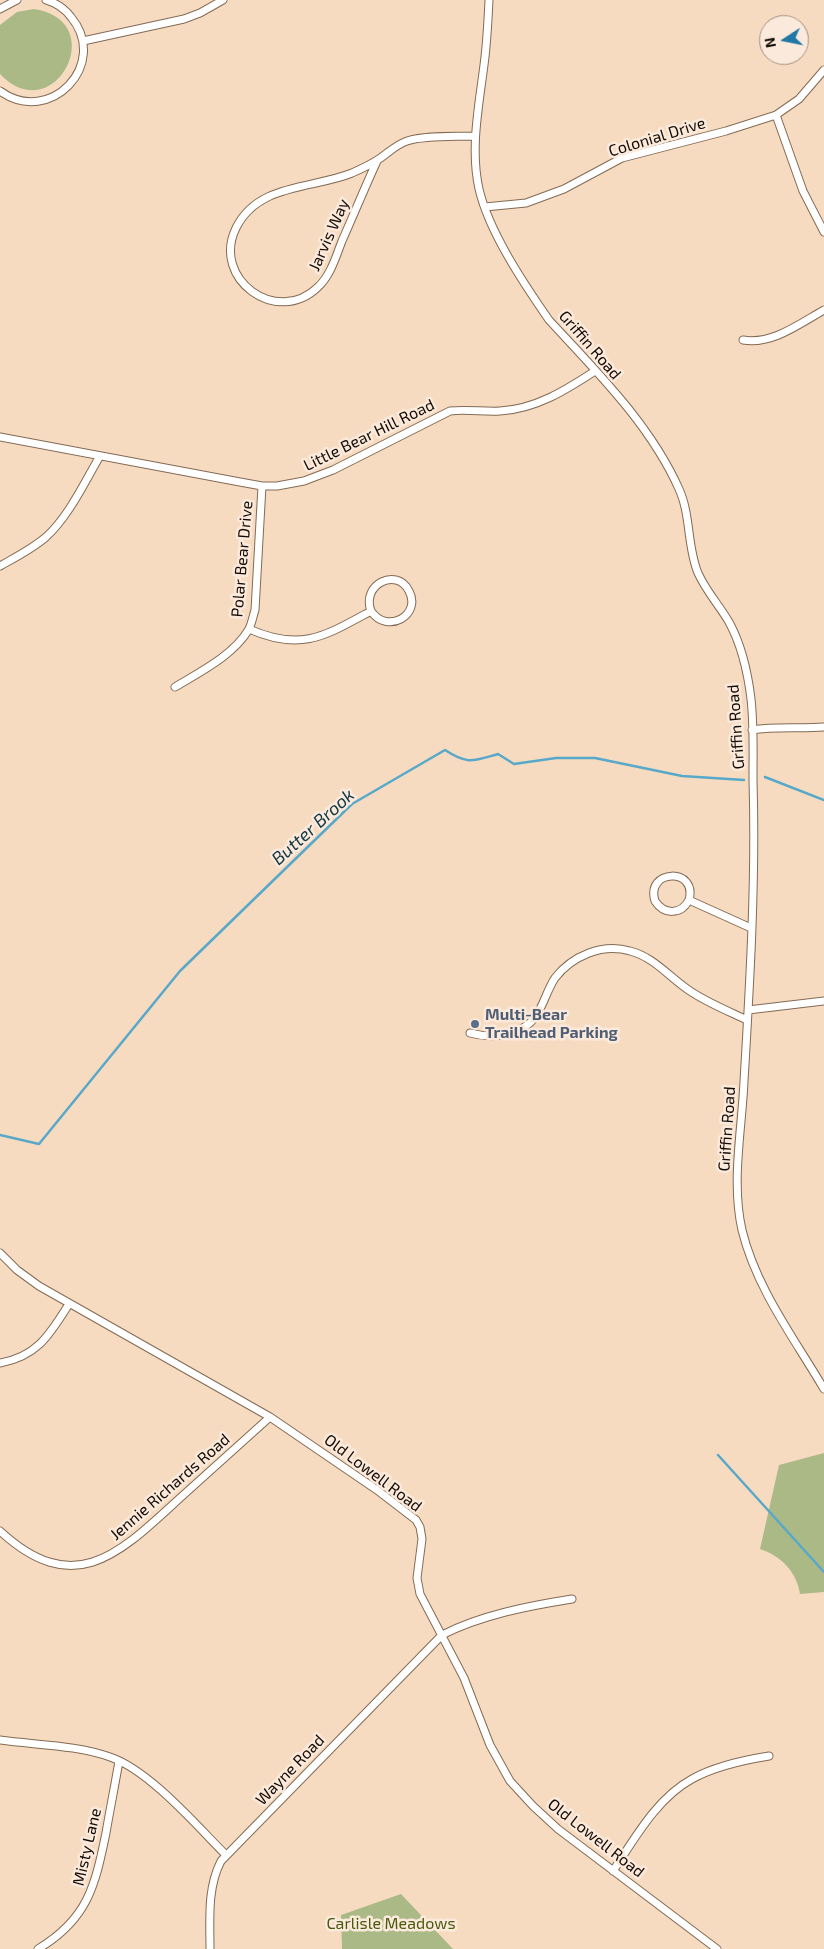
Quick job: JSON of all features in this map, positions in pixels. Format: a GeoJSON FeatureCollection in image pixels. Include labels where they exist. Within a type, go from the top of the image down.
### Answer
{"type":"FeatureCollection","features":[{"type":"Feature","properties":{"kind":"street"},"geometry":{"type":"LineString","coordinates":[[0,9],[17,0]]}},
{"type":"Feature","properties":{"kind":"street"},"geometry":{"type":"LineString","coordinates":[[0,90],[15,99],[30,102],[40,101],[59,94],[67,88],[79,71],[82,61],[83,41],[80,30],[68,13],[46,0]]}},
{"type":"Feature","properties":{"kind":"street"},"geometry":{"type":"LineString","coordinates":[[83,41],[184,19],[200,13],[223,0]]}},
{"type":"Feature","properties":{"kind":"street","name":"Griffin Road"},"geometry":{"type":"LineString","coordinates":[[489,0],[485,62],[476,136],[477,173],[485,207],[500,241],[549,320],[595,370],[645,432],[680,490],[696,569],[703,584],[726,618],[738,642],[750,695],[755,835],[748,1010],[736,1202],[750,1258],[768,1296],[824,1389]]}},
{"type":"Feature","properties":{"kind":"street","name":"Colonial Drive"},"geometry":{"type":"LineString","coordinates":[[485,207],[526,204],[564,189],[622,158],[726,131],[776,115],[799,99],[824,70]]}},
{"type":"Feature","properties":{"kind":"street"},"geometry":{"type":"LineString","coordinates":[[776,115],[803,191],[824,232]]}},
{"type":"Feature","properties":{"kind":"street","name":"Jarvis Way"},"geometry":{"type":"LineString","coordinates":[[377,160],[330,271],[317,288],[305,297],[284,302],[263,298],[245,286],[237,275],[231,254],[234,233],[246,214],[266,199],[283,190],[351,174],[407,141],[476,136]]}},
{"type":"Feature","properties":{"kind":"street"},"geometry":{"type":"LineString","coordinates":[[743,340],[752,342],[773,338],[824,310]]}},
{"type":"Feature","properties":{"kind":"street","name":"Little Bear Hill Road"},"geometry":{"type":"LineString","coordinates":[[0,437],[262,486],[291,484],[318,476],[450,411],[500,411],[530,406],[574,385],[595,370]]}},
{"type":"Feature","properties":{"kind":"street"},"geometry":{"type":"LineString","coordinates":[[0,566],[37,544],[54,528],[100,456]]}},
{"type":"Feature","properties":{"kind":"street","name":"Polar Bear Drive"},"geometry":{"type":"LineString","coordinates":[[175,687],[217,660],[240,640],[249,629],[254,610],[262,486]]}},
{"type":"Feature","properties":{"kind":"street"},"geometry":{"type":"LineString","coordinates":[[387,580],[396,580],[404,584],[409,591],[412,600],[410,609],[402,619],[394,622],[385,622],[377,618],[371,611],[370,593],[379,583],[387,580]]}},
{"type":"Feature","properties":{"kind":"street"},"geometry":{"type":"LineString","coordinates":[[249,629],[275,639],[286,641],[307,640],[334,631],[371,611]]}},
{"type":"Feature","properties":{"kind":"street"},"geometry":{"type":"LineString","coordinates":[[752,730],[778,726],[796,728],[824,726]]}},
{"type":"Feature","properties":{"kind":"street"},"geometry":{"type":"LineString","coordinates":[[666,876],[678,876],[688,884],[689,900],[681,910],[672,912],[664,910],[654,897],[656,884],[666,876]]}},
{"type":"Feature","properties":{"kind":"street"},"geometry":{"type":"LineString","coordinates":[[689,900],[751,928]]}},
{"type":"Feature","properties":{"kind":"street"},"geometry":{"type":"LineString","coordinates":[[470,1033],[488,1036],[502,1035],[527,1026],[535,1017],[555,979],[563,970],[583,955],[605,949],[628,950],[646,958],[699,997],[747,1020]]}},
{"type":"Feature","properties":{"kind":"street"},"geometry":{"type":"LineString","coordinates":[[748,1010],[824,1001]]}},
{"type":"Feature","properties":{"kind":"street","name":"Old Lowell Road"},"geometry":{"type":"LineString","coordinates":[[0,1253],[17,1270],[38,1286],[270,1417],[377,1490],[416,1520],[420,1527],[422,1539],[417,1578],[420,1594],[464,1678],[490,1745],[510,1781],[546,1818],[717,1949]]}},
{"type":"Feature","properties":{"kind":"street"},"geometry":{"type":"LineString","coordinates":[[0,1363],[19,1358],[39,1345],[52,1331],[69,1304]]}},
{"type":"Feature","properties":{"kind":"street","name":"Jennie Richards Road"},"geometry":{"type":"LineString","coordinates":[[0,1530],[29,1554],[52,1562],[76,1564],[105,1558],[121,1549],[142,1533],[270,1417]]}},
{"type":"Feature","properties":{"kind":"street","name":"Wayne Road"},"geometry":{"type":"LineString","coordinates":[[210,1949],[212,1889],[217,1869],[226,1854],[442,1635],[465,1624],[521,1609],[572,1599]]}},
{"type":"Feature","properties":{"kind":"street"},"geometry":{"type":"LineString","coordinates":[[0,1740],[87,1751],[132,1767],[153,1783],[226,1854]]}},
{"type":"Feature","properties":{"kind":"street"},"geometry":{"type":"LineString","coordinates":[[613,1871],[659,1807],[680,1787],[693,1778],[714,1770],[769,1756]]}},
{"type":"Feature","properties":{"kind":"street","name":"Misty Lane"},"geometry":{"type":"LineString","coordinates":[[38,1949],[57,1936],[72,1922],[84,1906],[93,1887],[99,1866],[119,1761]]}},
{"type":"Feature","properties":{"kind":"green space"},"geometry":{"type":"Polygon","coordinates":[[[34,9],[57,18],[69,32],[72,50],[66,67],[55,82],[39,90],[20,88],[0,74],[0,25],[17,12],[34,9]]]}},
{"type":"Feature","properties":{"kind":"green space"},"geometry":{"type":"Polygon","coordinates":[[[824,1453],[824,1592],[800,1594],[792,1572],[787,1566],[775,1556],[760,1549],[779,1465],[824,1453]]]}},
{"type":"Feature","properties":{"kind":"green space","name":"Carlisle Meadows"},"geometry":{"type":"Polygon","coordinates":[[[401,1894],[453,1949],[342,1949],[341,1915],[401,1894]]]}},
{"type":"Feature","properties":{"kind":"waterway","name":"Butter Brook"},"geometry":{"type":"LineString","coordinates":[[0,1135],[39,1144],[180,971],[352,804],[445,750],[465,760],[476,760],[498,754],[514,764],[556,758],[595,758],[682,776],[744,780]]}},
{"type":"Feature","properties":{"kind":"waterway","name":"Butter Brook"},"geometry":{"type":"LineString","coordinates":[[765,777],[824,800]]}},
{"type":"Feature","properties":{"kind":"waterway"},"geometry":{"type":"LineString","coordinates":[[718,1455],[824,1572]]}},
{"type":"Feature","properties":{"kind":"place","name":"Multi-Bear Trailhead Parking"},"geometry":{"type":"Point","coordinates":[475,1024]}}]}
